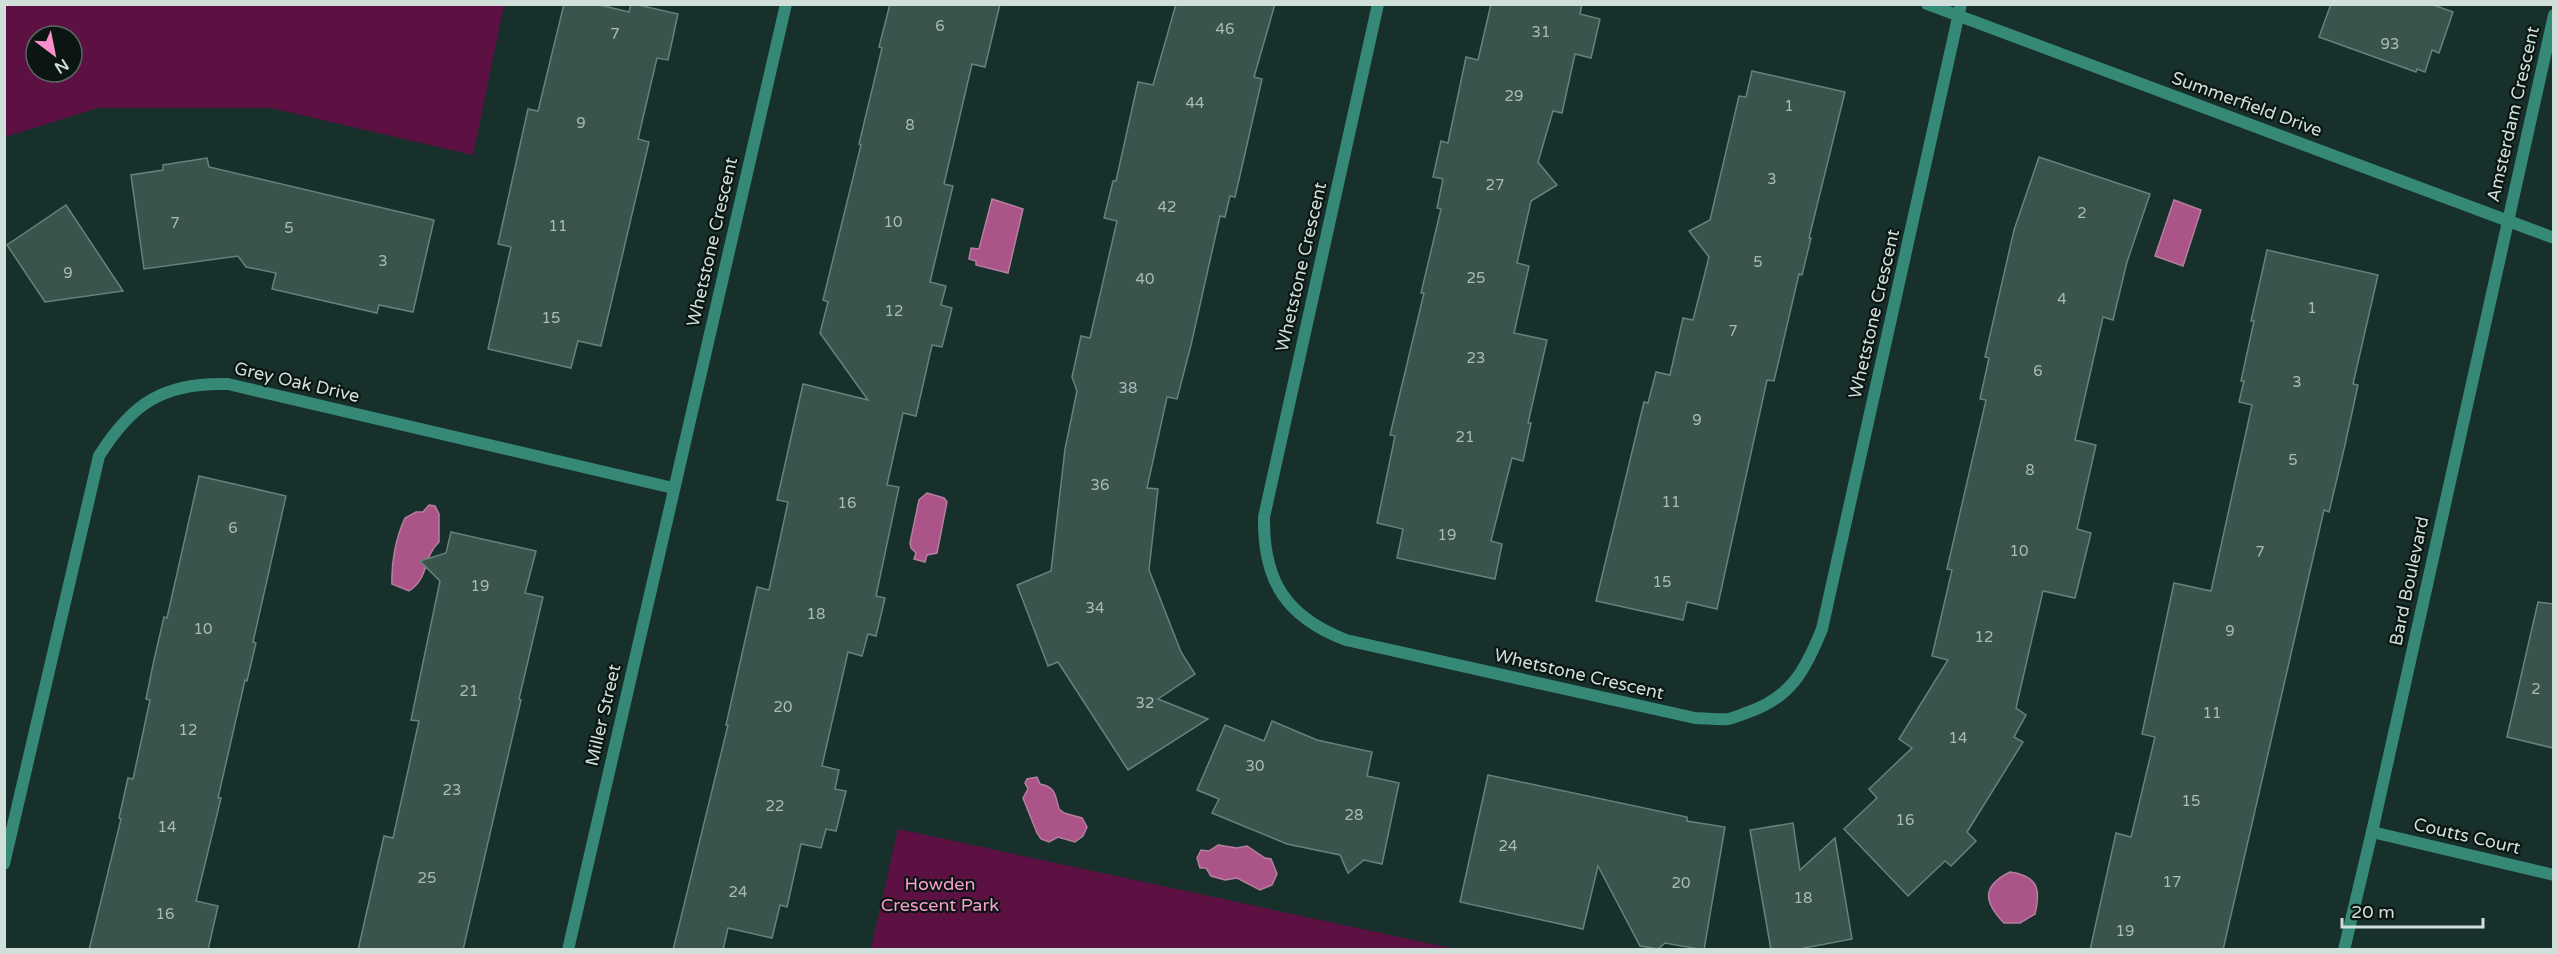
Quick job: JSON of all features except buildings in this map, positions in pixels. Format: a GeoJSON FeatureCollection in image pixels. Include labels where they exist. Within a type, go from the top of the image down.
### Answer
{"type":"FeatureCollection","features":[{"type":"Feature","properties":{"kind":"street","name":"Whetstone Crescent"},"geometry":{"type":"LineString","coordinates":[[673,488],[786,4]]}},
{"type":"Feature","properties":{"kind":"street","name":"Whetstone Crescent"},"geometry":{"type":"LineString","coordinates":[[1378,4],[1264,517],[1263,544],[1269,572],[1282,595],[1296,611],[1321,631],[1346,640],[1695,718],[1729,719],[1777,699],[1796,682],[1822,629],[1960,10]]}},
{"type":"Feature","properties":{"kind":"street","name":"Summerfield Drive"},"geometry":{"type":"LineString","coordinates":[[1927,4],[1960,10],[2553,238]]}},
{"type":"Feature","properties":{"kind":"street","name":"Amsterdam Crescent"},"geometry":{"type":"LineString","coordinates":[[2507,220],[2553,15]]}},
{"type":"Feature","properties":{"kind":"street","name":"Bard Boulevard"},"geometry":{"type":"LineString","coordinates":[[2344,950],[2507,220]]}},
{"type":"Feature","properties":{"kind":"street","name":"Grey Oak Drive"},"geometry":{"type":"LineString","coordinates":[[4,864],[99,456],[114,431],[134,412],[160,395],[181,386],[228,384],[673,488]]}},
{"type":"Feature","properties":{"kind":"street","name":"Miller Street"},"geometry":{"type":"LineString","coordinates":[[568,950],[673,488]]}},
{"type":"Feature","properties":{"kind":"street","name":"Coutts Court"},"geometry":{"type":"LineString","coordinates":[[2372,832],[2553,875]]}},
{"type":"Feature","properties":{"kind":"green space"},"geometry":{"type":"Polygon","coordinates":[[[5,4],[504,4],[473,155],[271,108],[98,108],[5,137],[5,4]]]}},
{"type":"Feature","properties":{"kind":"green space","name":"Howden Crescent Park"},"geometry":{"type":"Polygon","coordinates":[[[898,829],[1455,949],[871,949],[898,829]]]}},
{"type":"Feature","properties":{"kind":"shaded area"},"geometry":{"type":"Polygon","coordinates":[[[992,199],[1023,209],[1008,273],[976,265],[976,261],[969,259],[971,248],[979,249],[992,199]]]}},
{"type":"Feature","properties":{"kind":"shaded area"},"geometry":{"type":"Polygon","coordinates":[[[2174,200],[2201,210],[2183,266],[2155,256],[2174,200]]]}},
{"type":"Feature","properties":{"kind":"shaded area"},"geometry":{"type":"Polygon","coordinates":[[[927,493],[944,498],[947,502],[937,553],[927,555],[925,562],[914,559],[916,553],[910,543],[919,500],[927,493]]]}},
{"type":"Feature","properties":{"kind":"shaded area"},"geometry":{"type":"Polygon","coordinates":[[[429,505],[435,506],[439,514],[439,542],[430,554],[420,580],[409,591],[392,584],[395,550],[405,518],[416,512],[423,512],[429,505]]]}},
{"type":"Feature","properties":{"kind":"shaded area"},"geometry":{"type":"Polygon","coordinates":[[[1037,777],[1040,784],[1049,787],[1054,792],[1059,809],[1064,813],[1082,818],[1087,827],[1083,836],[1075,842],[1058,837],[1049,842],[1041,839],[1037,833],[1023,798],[1028,789],[1025,783],[1027,779],[1037,777]]]}},
{"type":"Feature","properties":{"kind":"shaded area"},"geometry":{"type":"Polygon","coordinates":[[[1218,845],[1237,848],[1247,846],[1265,858],[1271,859],[1277,874],[1272,885],[1260,890],[1237,878],[1225,880],[1211,876],[1206,868],[1200,868],[1197,858],[1201,850],[1209,851],[1218,845]]]}},
{"type":"Feature","properties":{"kind":"shaded area"},"geometry":{"type":"Polygon","coordinates":[[[2010,872],[2032,880],[2037,891],[2035,914],[2020,923],[2004,923],[1989,901],[1990,888],[2010,872]]]}}]}
